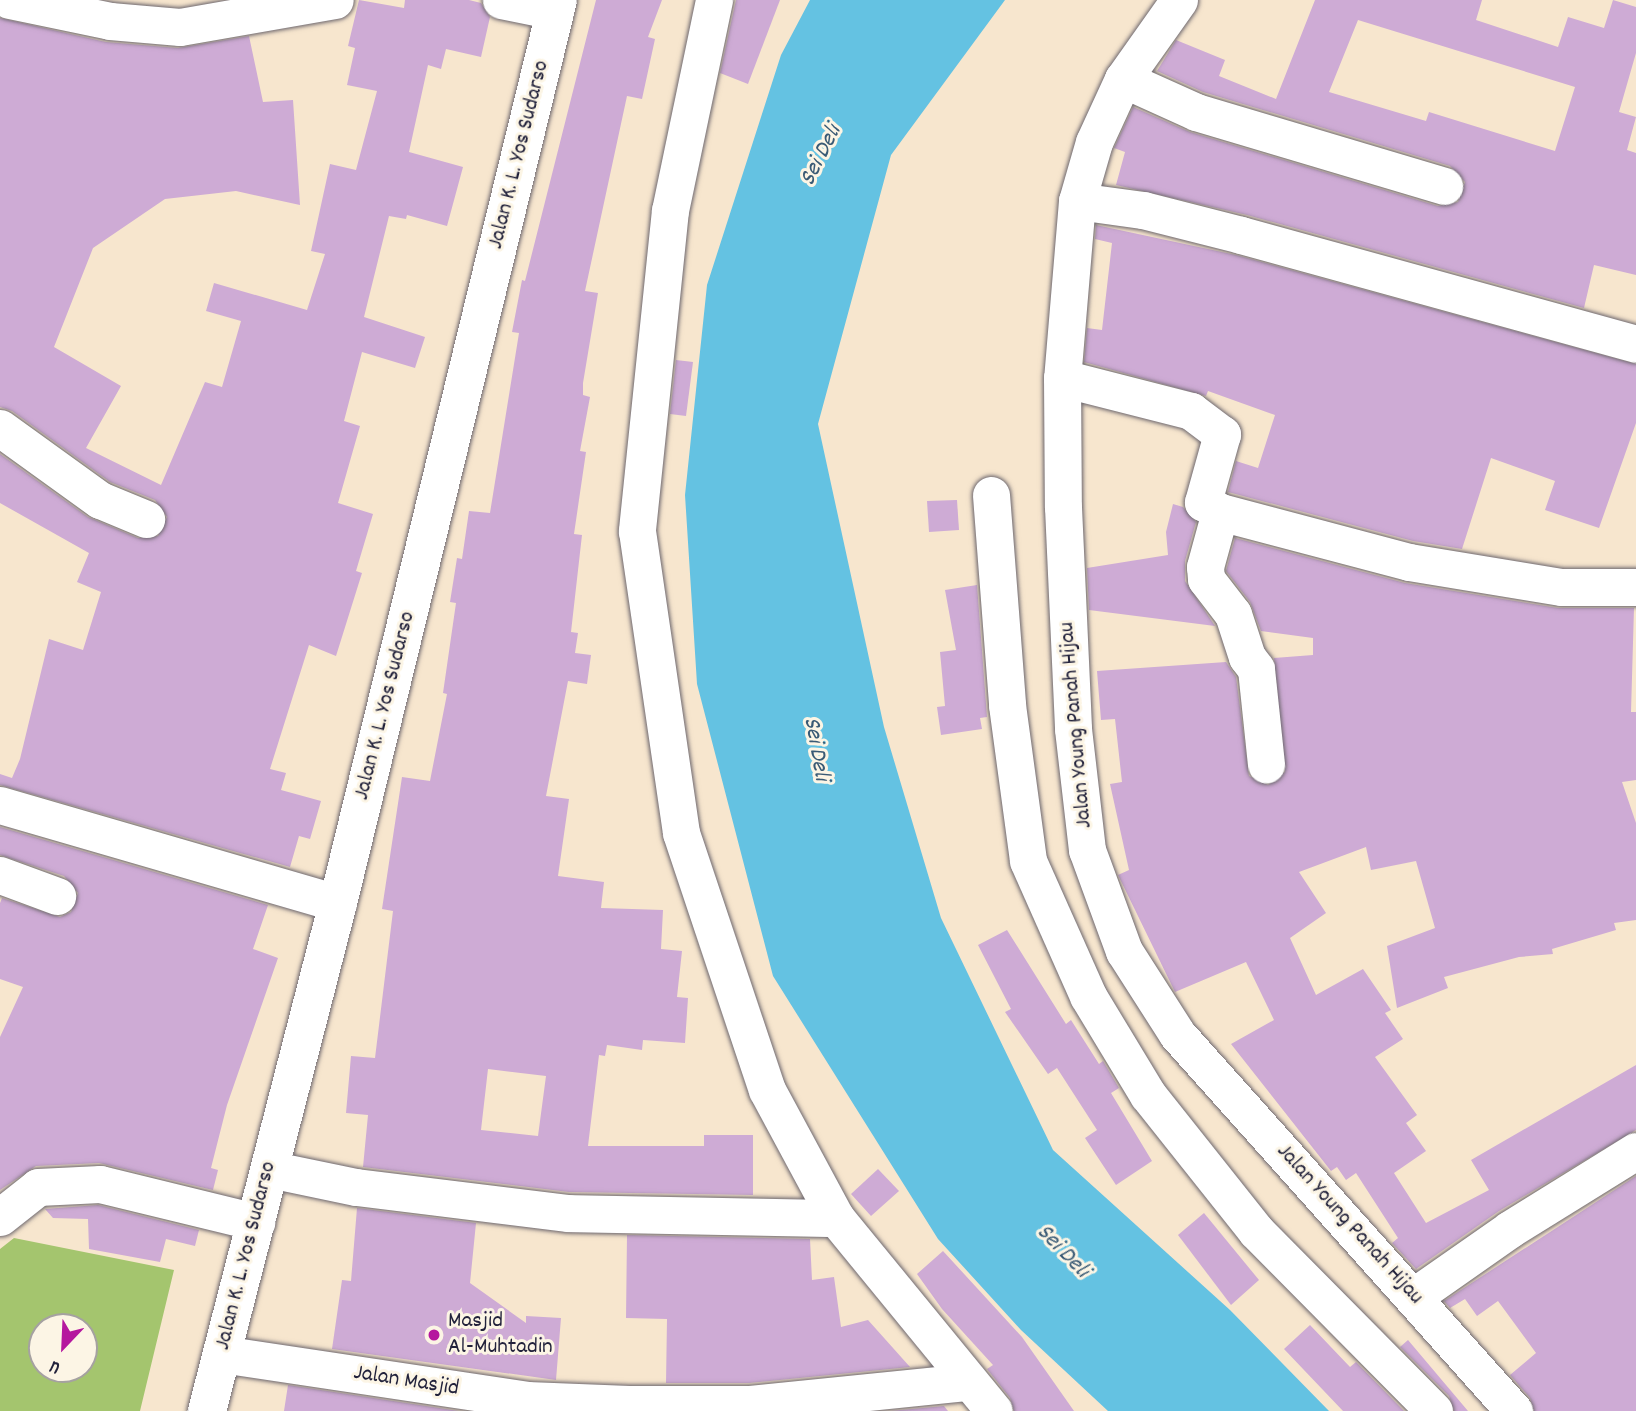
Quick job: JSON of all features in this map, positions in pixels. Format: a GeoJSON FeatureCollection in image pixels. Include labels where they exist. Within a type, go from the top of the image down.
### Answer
{"type":"FeatureCollection","features":[{"type":"Feature","properties":{"kind":"highway","name":"Jalan K. L. Yos Sudarso"},"geometry":{"type":"LineString","coordinates":[[207,1411],[338,903],[556,5]]}},
{"type":"Feature","properties":{"kind":"street"},"geometry":{"type":"LineString","coordinates":[[9,0],[110,22],[180,27],[335,0]]}},
{"type":"Feature","properties":{"kind":"street"},"geometry":{"type":"LineString","coordinates":[[501,0],[556,5]]}},
{"type":"Feature","properties":{"kind":"street"},"geometry":{"type":"LineString","coordinates":[[714,0],[670,210],[640,478],[640,573],[681,833],[767,1090],[836,1218],[994,1411]]}},
{"type":"Feature","properties":{"kind":"street","name":"Jalan Young Panah Hijau"},"geometry":{"type":"LineString","coordinates":[[1179,0],[1123,79],[1094,142],[1077,201],[1062,378],[1073,729],[1087,850],[1124,951],[1177,1034],[1514,1411]]}},
{"type":"Feature","properties":{"kind":"street"},"geometry":{"type":"LineString","coordinates":[[1123,79],[1196,112],[1444,186]]}},
{"type":"Feature","properties":{"kind":"street"},"geometry":{"type":"LineString","coordinates":[[1077,201],[1143,210],[1241,235],[1636,344]]}},
{"type":"Feature","properties":{"kind":"street"},"geometry":{"type":"LineString","coordinates":[[1062,378],[1191,411],[1222,433],[1203,502],[1220,512],[1409,562],[1561,587],[1636,587]]}},
{"type":"Feature","properties":{"kind":"street"},"geometry":{"type":"LineString","coordinates":[[0,428],[100,500],[146,519]]}},
{"type":"Feature","properties":{"kind":"street"},"geometry":{"type":"LineString","coordinates":[[991,495],[1007,705],[1028,861],[1087,996],[1148,1095],[1256,1231],[1434,1411]]}},
{"type":"Feature","properties":{"kind":"street"},"geometry":{"type":"LineString","coordinates":[[1220,512],[1205,567],[1206,579],[1233,614],[1247,657],[1256,669],[1266,764]]}},
{"type":"Feature","properties":{"kind":"street"},"geometry":{"type":"LineString","coordinates":[[0,805],[338,903]]}},
{"type":"Feature","properties":{"kind":"street"},"geometry":{"type":"LineString","coordinates":[[0,875],[57,896]]}},
{"type":"Feature","properties":{"kind":"street"},"geometry":{"type":"LineString","coordinates":[[1413,1297],[1510,1229],[1636,1151]]}},
{"type":"Feature","properties":{"kind":"street"},"geometry":{"type":"LineString","coordinates":[[269,1169],[356,1187],[568,1213],[836,1218]]}},
{"type":"Feature","properties":{"kind":"street"},"geometry":{"type":"LineString","coordinates":[[4,1208],[38,1187],[100,1184],[256,1222]]}},
{"type":"Feature","properties":{"kind":"street","name":"Jalan Masjid"},"geometry":{"type":"LineString","coordinates":[[221,1354],[527,1400],[629,1408],[750,1404],[968,1382]]}},
{"type":"Feature","properties":{"kind":"green space"},"geometry":{"type":"Polygon","coordinates":[[[14,1238],[174,1270],[140,1411],[0,1411],[0,1249],[14,1238]]]}},
{"type":"Feature","properties":{"kind":"water","name":"Sei Deli"},"geometry":{"type":"Polygon","coordinates":[[[810,0],[1005,0],[891,155],[818,424],[884,727],[941,918],[1053,1150],[1230,1310],[1329,1411],[1108,1411],[1021,1330],[938,1239],[773,976],[697,684],[685,495],[707,285],[781,55],[810,0]]]}},
{"type":"Feature","properties":{"kind":"building"},"geometry":{"type":"Polygon","coordinates":[[[359,0],[404,8],[405,0],[469,0],[481,3],[490,17],[481,57],[446,49],[441,69],[428,65],[409,152],[463,167],[447,226],[407,215],[406,219],[389,216],[364,317],[425,337],[415,368],[362,352],[344,421],[360,426],[338,503],[373,514],[356,571],[362,573],[336,656],[309,645],[270,769],[286,773],[281,790],[321,801],[310,839],[299,836],[290,867],[0,785],[0,774],[12,778],[20,759],[49,639],[83,650],[101,592],[77,582],[89,553],[0,503],[0,454],[88,517],[138,538],[158,536],[167,517],[155,500],[110,482],[12,411],[0,407],[0,18],[106,42],[178,48],[249,36],[263,102],[293,100],[300,205],[236,191],[165,199],[93,248],[54,347],[121,386],[86,448],[161,485],[205,382],[222,387],[241,321],[206,311],[214,283],[307,310],[325,254],[311,251],[330,164],[356,170],[377,91],[347,85],[355,48],[348,46],[359,0]]]}},
{"type":"Feature","properties":{"kind":"building"},"geometry":{"type":"Polygon","coordinates":[[[596,0],[662,0],[648,37],[655,39],[642,99],[627,96],[585,291],[598,293],[583,383],[583,395],[590,397],[580,451],[586,452],[574,534],[582,535],[571,632],[578,633],[575,653],[591,655],[587,684],[568,681],[546,796],[569,799],[558,876],[604,882],[601,908],[663,910],[661,949],[682,951],[677,997],[688,998],[685,1043],[643,1040],[642,1050],[607,1045],[605,1056],[599,1055],[588,1146],[704,1146],[704,1135],[753,1135],[753,1195],[569,1192],[363,1167],[368,1115],[346,1113],[351,1056],[375,1058],[393,911],[382,909],[402,777],[430,781],[447,694],[443,693],[456,603],[450,602],[457,558],[462,559],[469,511],[490,513],[519,333],[512,332],[522,280],[525,281],[596,0]],[[488,1069],[481,1130],[538,1136],[546,1076],[488,1069]]]}},
{"type":"Feature","properties":{"kind":"building"},"geometry":{"type":"Polygon","coordinates":[[[736,0],[780,0],[748,84],[720,73],[736,0]]]}},
{"type":"Feature","properties":{"kind":"building"},"geometry":{"type":"Polygon","coordinates":[[[1315,0],[1482,0],[1476,20],[1558,47],[1568,17],[1604,28],[1613,0],[1636,7],[1636,53],[1619,112],[1636,117],[1627,150],[1636,153],[1636,275],[1594,265],[1584,308],[1247,215],[1116,185],[1125,152],[1114,148],[1133,107],[1190,132],[1438,206],[1458,202],[1465,182],[1450,166],[1203,92],[1157,71],[1176,40],[1225,60],[1219,76],[1276,99],[1315,0]],[[1358,20],[1329,92],[1426,121],[1429,112],[1555,151],[1575,87],[1358,20]]]}},
{"type":"Feature","properties":{"kind":"building"},"geometry":{"type":"Polygon","coordinates":[[[1096,225],[1236,255],[1636,364],[1636,423],[1599,528],[1545,510],[1555,481],[1491,458],[1462,549],[1413,541],[1228,492],[1236,461],[1258,468],[1275,415],[1208,391],[1206,396],[1084,362],[1087,328],[1102,330],[1112,243],[1095,239],[1096,225]]]}},
{"type":"Feature","properties":{"kind":"building"},"geometry":{"type":"Polygon","coordinates":[[[676,360],[693,362],[686,416],[670,414],[676,360]]]}},
{"type":"Feature","properties":{"kind":"building"},"geometry":{"type":"Polygon","coordinates":[[[957,500],[959,530],[929,532],[927,501],[957,500]]]}},
{"type":"Feature","properties":{"kind":"building"},"geometry":{"type":"Polygon","coordinates":[[[1173,504],[1183,507],[1196,522],[1185,561],[1185,581],[1215,626],[1089,610],[1087,568],[1168,555],[1166,532],[1173,504]]]}},
{"type":"Feature","properties":{"kind":"building"},"geometry":{"type":"Polygon","coordinates":[[[1235,538],[1405,583],[1558,608],[1634,608],[1631,712],[1636,712],[1636,780],[1622,782],[1636,823],[1636,920],[1614,923],[1616,930],[1552,949],[1553,954],[1519,957],[1444,977],[1448,988],[1397,1008],[1387,946],[1435,928],[1416,861],[1371,870],[1366,847],[1299,872],[1326,913],[1290,938],[1316,995],[1363,969],[1391,1010],[1385,1013],[1403,1039],[1375,1057],[1417,1115],[1406,1123],[1426,1151],[1394,1173],[1426,1223],[1489,1190],[1471,1160],[1636,1065],[1636,1130],[1499,1211],[1416,1269],[1392,1243],[1398,1238],[1356,1173],[1346,1180],[1337,1167],[1331,1171],[1231,1044],[1274,1020],[1246,962],[1175,992],[1118,875],[1129,870],[1110,784],[1122,782],[1115,719],[1101,720],[1097,671],[1226,662],[1236,677],[1249,776],[1268,785],[1285,772],[1274,658],[1313,655],[1313,638],[1261,631],[1250,602],[1226,571],[1235,538]]]}},
{"type":"Feature","properties":{"kind":"building"},"geometry":{"type":"Polygon","coordinates":[[[977,585],[987,717],[980,718],[982,729],[941,735],[937,707],[945,706],[940,652],[956,650],[945,590],[977,585]]]}},
{"type":"Feature","properties":{"kind":"building"},"geometry":{"type":"Polygon","coordinates":[[[0,827],[268,905],[253,949],[278,958],[227,1105],[211,1168],[218,1170],[213,1190],[99,1163],[36,1166],[0,1190],[0,1037],[23,987],[0,979],[0,903],[2,898],[60,917],[71,912],[78,893],[64,876],[0,855],[0,827]]]}},
{"type":"Feature","properties":{"kind":"building"},"geometry":{"type":"Polygon","coordinates":[[[1007,930],[1066,1024],[1071,1020],[1099,1064],[1103,1061],[1119,1088],[1111,1093],[1152,1161],[1116,1185],[1085,1138],[1097,1130],[1057,1068],[1048,1074],[1005,1012],[1011,1009],[978,945],[1007,930]]]}},
{"type":"Feature","properties":{"kind":"building"},"geometry":{"type":"Polygon","coordinates":[[[878,1169],[899,1191],[871,1216],[851,1194],[878,1169]]]}},
{"type":"Feature","properties":{"kind":"building"},"geometry":{"type":"Polygon","coordinates":[[[1636,1176],[1636,1411],[1534,1411],[1530,1398],[1510,1375],[1536,1353],[1498,1301],[1477,1316],[1465,1299],[1450,1308],[1444,1301],[1636,1176]]]}},
{"type":"Feature","properties":{"kind":"building"},"geometry":{"type":"Polygon","coordinates":[[[98,1205],[199,1230],[195,1246],[166,1239],[160,1262],[89,1249],[88,1219],[53,1218],[45,1209],[98,1205]]]}},
{"type":"Feature","properties":{"kind":"building"},"geometry":{"type":"Polygon","coordinates":[[[357,1208],[476,1223],[470,1283],[526,1323],[526,1316],[561,1318],[556,1380],[332,1349],[342,1280],[351,1281],[357,1208]]]}},
{"type":"Feature","properties":{"kind":"building"},"geometry":{"type":"Polygon","coordinates":[[[1204,1213],[1259,1280],[1231,1305],[1178,1235],[1204,1213]]]}},
{"type":"Feature","properties":{"kind":"building"},"geometry":{"type":"Polygon","coordinates":[[[627,1235],[810,1239],[812,1280],[834,1277],[841,1327],[868,1320],[910,1367],[749,1383],[666,1383],[667,1319],[626,1318],[627,1235]]]}},
{"type":"Feature","properties":{"kind":"building"},"geometry":{"type":"Polygon","coordinates":[[[943,1251],[1022,1337],[1074,1411],[1014,1411],[1010,1398],[987,1369],[993,1365],[942,1309],[917,1274],[943,1251]]]}},
{"type":"Feature","properties":{"kind":"building"},"geometry":{"type":"Polygon","coordinates":[[[1310,1325],[1350,1367],[1356,1362],[1404,1411],[1343,1411],[1284,1349],[1310,1325]]]}},
{"type":"Feature","properties":{"kind":"building"},"geometry":{"type":"Polygon","coordinates":[[[1408,1340],[1468,1411],[1454,1411],[1449,1396],[1400,1347],[1408,1340]]]}},
{"type":"Feature","properties":{"kind":"building"},"geometry":{"type":"Polygon","coordinates":[[[288,1385],[459,1411],[284,1411],[288,1385]]]}},
{"type":"Feature","properties":{"kind":"building"},"geometry":{"type":"Polygon","coordinates":[[[944,1406],[948,1411],[890,1411],[944,1406]]]}},
{"type":"Feature","properties":{"kind":"place","name":"Masjid Al-Muhtadin"},"geometry":{"type":"Point","coordinates":[434,1335]}}]}
